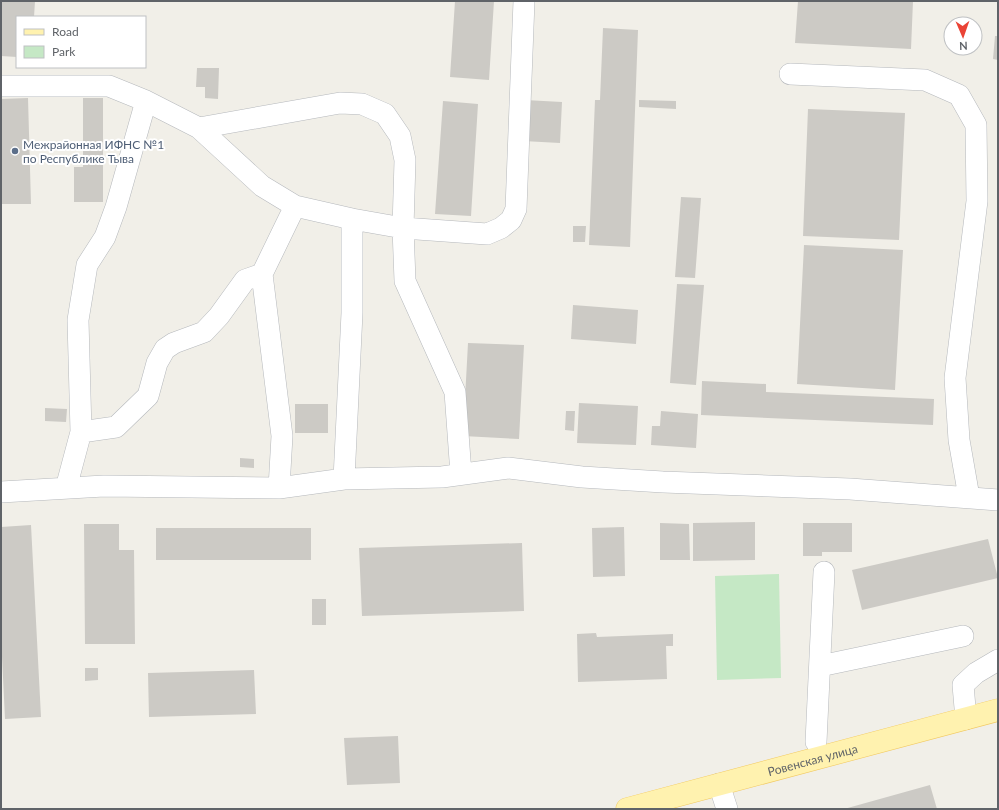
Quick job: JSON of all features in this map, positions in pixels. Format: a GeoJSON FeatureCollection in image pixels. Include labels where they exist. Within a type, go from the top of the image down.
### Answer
{"type":"FeatureCollection","features":[{"type":"Feature","properties":{"kind":"main road","name":"Ровенская улица"},"geometry":{"type":"LineString","coordinates":[[627,809],[998,710]]}},
{"type":"Feature","properties":{"kind":"lane"},"geometry":{"type":"LineString","coordinates":[[1,86],[109,86],[146,101],[199,128],[262,186],[295,206],[352,219],[403,228],[487,234],[501,228],[511,220],[516,209],[524,1]]}},
{"type":"Feature","properties":{"kind":"lane"},"geometry":{"type":"LineString","coordinates":[[790,74],[926,80],[959,95],[976,125],[977,201],[955,378],[959,440],[969,497]]}},
{"type":"Feature","properties":{"kind":"lane"},"geometry":{"type":"LineString","coordinates":[[66,488],[81,432],[78,320],[87,265],[105,237],[116,207],[146,101]]}},
{"type":"Feature","properties":{"kind":"lane"},"geometry":{"type":"LineString","coordinates":[[199,128],[340,103],[362,104],[384,114],[400,136],[405,160],[403,228],[405,281],[455,392],[461,474]]}},
{"type":"Feature","properties":{"kind":"lane"},"geometry":{"type":"LineString","coordinates":[[279,488],[282,436],[262,274],[295,206]]}},
{"type":"Feature","properties":{"kind":"lane"},"geometry":{"type":"LineString","coordinates":[[344,479],[352,313],[352,219]]}},
{"type":"Feature","properties":{"kind":"lane"},"geometry":{"type":"LineString","coordinates":[[81,432],[116,427],[148,396],[157,363],[165,349],[204,332],[220,316],[245,280],[262,274]]}},
{"type":"Feature","properties":{"kind":"lane"},"geometry":{"type":"LineString","coordinates":[[1,492],[104,486],[279,488],[344,479],[442,477],[508,468],[582,477],[850,489],[998,500]]}},
{"type":"Feature","properties":{"kind":"lane"},"geometry":{"type":"LineString","coordinates":[[816,742],[824,572]]}},
{"type":"Feature","properties":{"kind":"lane"},"geometry":{"type":"LineString","coordinates":[[820,666],[963,636]]}},
{"type":"Feature","properties":{"kind":"lane"},"geometry":{"type":"LineString","coordinates":[[966,719],[963,685],[976,673],[998,660]]}},
{"type":"Feature","properties":{"kind":"lane"},"geometry":{"type":"LineString","coordinates":[[719,784],[727,809]]}},
{"type":"Feature","properties":{"kind":"green space"},"geometry":{"type":"Polygon","coordinates":[[[779,574],[781,678],[717,680],[715,576],[779,574]]]}},
{"type":"Feature","properties":{"kind":"building"},"geometry":{"type":"Polygon","coordinates":[[[1,1],[35,1],[34,16],[16,16],[16,57],[1,56],[1,1]]]}},
{"type":"Feature","properties":{"kind":"building"},"geometry":{"type":"Polygon","coordinates":[[[455,1],[494,1],[489,80],[450,77],[455,1]]]}},
{"type":"Feature","properties":{"kind":"building"},"geometry":{"type":"Polygon","coordinates":[[[798,1],[913,1],[911,49],[795,43],[798,1]]]}},
{"type":"Feature","properties":{"kind":"building"},"geometry":{"type":"Polygon","coordinates":[[[603,28],[638,30],[630,247],[589,245],[595,100],[600,100],[603,28]]]}},
{"type":"Feature","properties":{"kind":"building"},"geometry":{"type":"Polygon","coordinates":[[[995,36],[998,36],[998,60],[993,59],[995,36]]]}},
{"type":"Feature","properties":{"kind":"building"},"geometry":{"type":"Polygon","coordinates":[[[197,68],[219,68],[218,99],[205,98],[205,87],[196,87],[197,68]]]}},
{"type":"Feature","properties":{"kind":"building","name":"Межрайонная ИФНС №1 по Республике Тыва"},"geometry":{"type":"Polygon","coordinates":[[[28,98],[31,204],[1,204],[1,99],[28,98]]]}},
{"type":"Feature","properties":{"kind":"building"},"geometry":{"type":"Polygon","coordinates":[[[83,98],[103,98],[103,202],[74,202],[74,167],[83,167],[83,98]]]}},
{"type":"Feature","properties":{"kind":"building"},"geometry":{"type":"Polygon","coordinates":[[[525,100],[562,102],[560,143],[523,141],[525,100]]]}},
{"type":"Feature","properties":{"kind":"building"},"geometry":{"type":"Polygon","coordinates":[[[639,100],[676,101],[676,109],[639,107],[639,100]]]}},
{"type":"Feature","properties":{"kind":"building"},"geometry":{"type":"Polygon","coordinates":[[[443,101],[478,104],[471,216],[435,214],[443,101]]]}},
{"type":"Feature","properties":{"kind":"building"},"geometry":{"type":"Polygon","coordinates":[[[808,109],[905,113],[899,240],[803,236],[808,109]]]}},
{"type":"Feature","properties":{"kind":"building"},"geometry":{"type":"Polygon","coordinates":[[[681,197],[701,198],[695,278],[675,277],[681,197]]]}},
{"type":"Feature","properties":{"kind":"building"},"geometry":{"type":"Polygon","coordinates":[[[573,226],[586,226],[585,242],[573,242],[573,226]]]}},
{"type":"Feature","properties":{"kind":"building"},"geometry":{"type":"Polygon","coordinates":[[[804,245],[903,250],[895,390],[797,384],[804,245]]]}},
{"type":"Feature","properties":{"kind":"building"},"geometry":{"type":"Polygon","coordinates":[[[677,284],[704,285],[696,385],[670,383],[677,284]]]}},
{"type":"Feature","properties":{"kind":"building"},"geometry":{"type":"Polygon","coordinates":[[[573,305],[638,310],[636,344],[571,339],[573,305]]]}},
{"type":"Feature","properties":{"kind":"building"},"geometry":{"type":"Polygon","coordinates":[[[468,343],[524,345],[519,439],[463,436],[468,343]]]}},
{"type":"Feature","properties":{"kind":"building"},"geometry":{"type":"Polygon","coordinates":[[[702,381],[766,384],[766,392],[934,399],[933,425],[701,415],[702,381]]]}},
{"type":"Feature","properties":{"kind":"building"},"geometry":{"type":"Polygon","coordinates":[[[579,403],[638,406],[636,445],[577,443],[579,403]]]}},
{"type":"Feature","properties":{"kind":"building"},"geometry":{"type":"Polygon","coordinates":[[[295,404],[328,404],[328,433],[295,433],[295,404]]]}},
{"type":"Feature","properties":{"kind":"building"},"geometry":{"type":"Polygon","coordinates":[[[45,408],[67,409],[66,422],[45,421],[45,408]]]}},
{"type":"Feature","properties":{"kind":"building"},"geometry":{"type":"Polygon","coordinates":[[[566,411],[575,411],[574,431],[565,430],[566,411]]]}},
{"type":"Feature","properties":{"kind":"building"},"geometry":{"type":"Polygon","coordinates":[[[661,411],[698,414],[696,448],[651,445],[652,426],[660,426],[661,411]]]}},
{"type":"Feature","properties":{"kind":"building"},"geometry":{"type":"Polygon","coordinates":[[[240,458],[254,459],[254,468],[240,467],[240,458]]]}},
{"type":"Feature","properties":{"kind":"building"},"geometry":{"type":"Polygon","coordinates":[[[755,522],[755,560],[693,561],[693,523],[755,522]]]}},
{"type":"Feature","properties":{"kind":"building"},"geometry":{"type":"Polygon","coordinates":[[[660,523],[689,524],[690,560],[660,560],[660,523]]]}},
{"type":"Feature","properties":{"kind":"building"},"geometry":{"type":"Polygon","coordinates":[[[803,523],[852,523],[852,552],[822,552],[822,556],[803,556],[803,523]]]}},
{"type":"Feature","properties":{"kind":"building"},"geometry":{"type":"Polygon","coordinates":[[[84,524],[119,524],[119,550],[134,550],[135,644],[85,644],[84,524]]]}},
{"type":"Feature","properties":{"kind":"building"},"geometry":{"type":"Polygon","coordinates":[[[31,525],[41,717],[5,719],[1,636],[1,527],[31,525]]]}},
{"type":"Feature","properties":{"kind":"building"},"geometry":{"type":"Polygon","coordinates":[[[624,527],[625,576],[593,577],[592,528],[624,527]]]}},
{"type":"Feature","properties":{"kind":"building"},"geometry":{"type":"Polygon","coordinates":[[[156,528],[311,528],[311,560],[156,560],[156,528]]]}},
{"type":"Feature","properties":{"kind":"building"},"geometry":{"type":"Polygon","coordinates":[[[988,539],[998,578],[862,610],[852,570],[988,539]]]}},
{"type":"Feature","properties":{"kind":"building"},"geometry":{"type":"Polygon","coordinates":[[[522,543],[524,611],[362,616],[359,548],[522,543]]]}},
{"type":"Feature","properties":{"kind":"building"},"geometry":{"type":"Polygon","coordinates":[[[312,599],[326,599],[326,625],[312,625],[312,599]]]}},
{"type":"Feature","properties":{"kind":"building"},"geometry":{"type":"Polygon","coordinates":[[[596,633],[597,637],[673,634],[673,646],[666,646],[667,679],[578,682],[577,634],[596,633]]]}},
{"type":"Feature","properties":{"kind":"building"},"geometry":{"type":"Polygon","coordinates":[[[85,668],[98,668],[98,680],[85,681],[85,668]]]}},
{"type":"Feature","properties":{"kind":"building"},"geometry":{"type":"Polygon","coordinates":[[[254,670],[256,714],[149,717],[148,673],[254,670]]]}},
{"type":"Feature","properties":{"kind":"building"},"geometry":{"type":"Polygon","coordinates":[[[398,736],[400,783],[347,785],[344,738],[398,736]]]}},
{"type":"Feature","properties":{"kind":"building"},"geometry":{"type":"Polygon","coordinates":[[[930,785],[937,809],[844,809],[930,785]]]}},
{"type":"Feature","properties":{"kind":"place","name":"Межрайонная ИФНС №1 по Республике Тыва"},"geometry":{"type":"Point","coordinates":[15,151]}}]}
